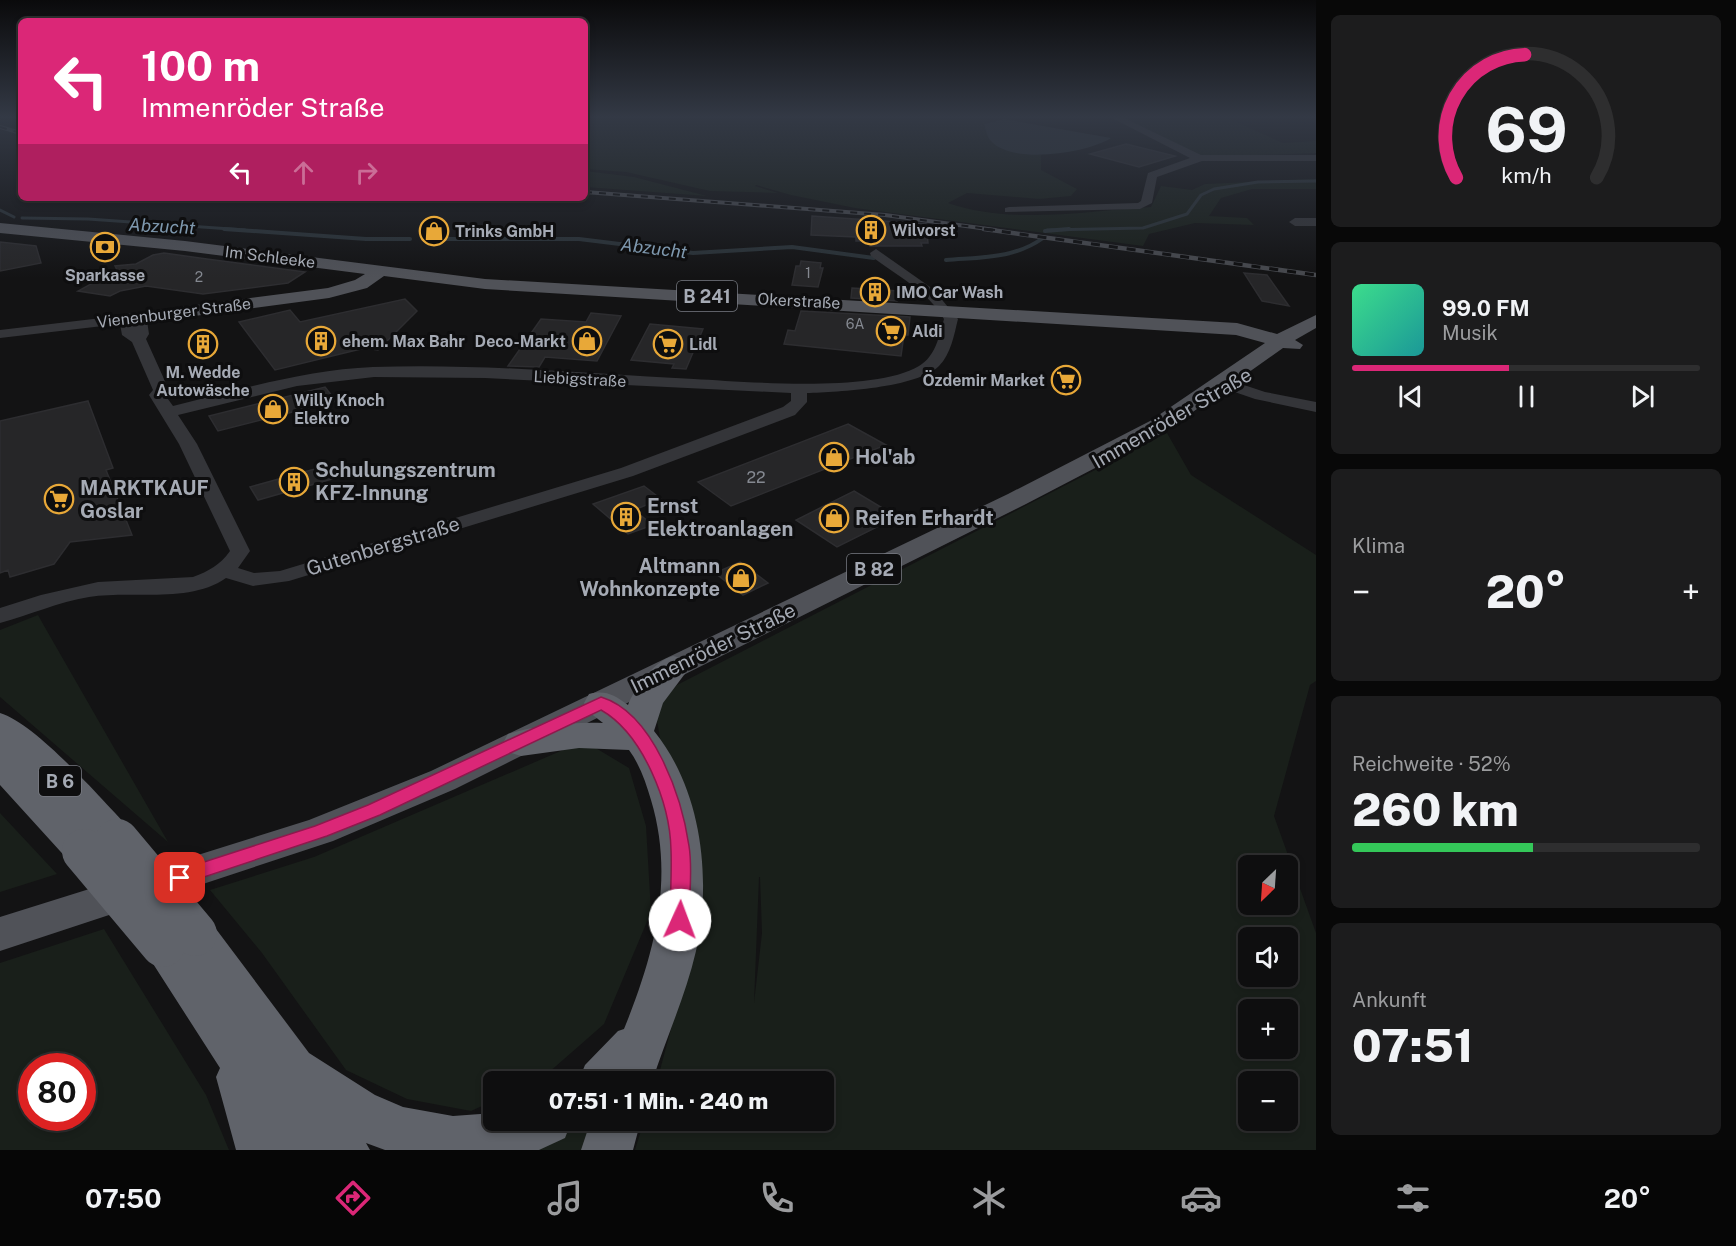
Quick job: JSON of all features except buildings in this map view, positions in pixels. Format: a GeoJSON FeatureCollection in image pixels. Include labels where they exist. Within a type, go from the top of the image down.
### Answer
{"type":"FeatureCollection","features":[{"type":"Feature","properties":{"kind":"highway"},"geometry":{"type":"LineString","coordinates":[[638,740],[647,699],[673,667]]}},
{"type":"Feature","properties":{"kind":"highway"},"geometry":{"type":"LineString","coordinates":[[601,703],[619,713],[668,791],[681,848],[680,920],[674,950],[635,1061],[619,1071]]}},
{"type":"Feature","properties":{"kind":"highway","name":"B 6"},"geometry":{"type":"LineString","coordinates":[[0,726],[47,767],[101,846],[179,940],[292,1069],[344,1150]]}},
{"type":"Feature","properties":{"kind":"highway"},"geometry":{"type":"LineString","coordinates":[[521,743],[579,735],[638,740]]}},
{"type":"Feature","properties":{"kind":"highway","name":"B 6"},"geometry":{"type":"LineString","coordinates":[[0,761],[101,846]]}},
{"type":"Feature","properties":{"kind":"highway","name":"B 6"},"geometry":{"type":"LineString","coordinates":[[179,940],[229,1040],[297,1150]]}},
{"type":"Feature","properties":{"kind":"highway","name":"B 6"},"geometry":{"type":"LineString","coordinates":[[229,1040],[262,1150]]}},
{"type":"Feature","properties":{"kind":"highway"},"geometry":{"type":"LineString","coordinates":[[292,1069],[357,1113],[390,1129],[421,1139],[459,1143],[494,1139],[522,1131]]}},
{"type":"Feature","properties":{"kind":"highway"},"geometry":{"type":"LineString","coordinates":[[607,1150],[613,1131]]}},
{"type":"Feature","properties":{"kind":"main road","name":"Im Schleeke"},"geometry":{"type":"LineString","coordinates":[[0,228],[173,244],[379,271]]}},
{"type":"Feature","properties":{"kind":"main road","name":"Okerstraße"},"geometry":{"type":"LineString","coordinates":[[379,271],[519,286],[1222,328],[1295,341]]}},
{"type":"Feature","properties":{"kind":"main road","name":"Vienenburger Straße"},"geometry":{"type":"LineString","coordinates":[[134,318],[281,300],[348,289],[361,284],[379,271]]}},
{"type":"Feature","properties":{"kind":"main road","name":"B 82"},"geometry":{"type":"LineString","coordinates":[[1222,328],[1316,320]]}},
{"type":"Feature","properties":{"kind":"main road","name":"B 82"},"geometry":{"type":"LineString","coordinates":[[1295,341],[1316,320]]}},
{"type":"Feature","properties":{"kind":"main road","name":"Immenröder Straße"},"geometry":{"type":"LineString","coordinates":[[0,934],[321,831],[434,784],[1162,428],[1295,341]]}},
{"type":"Feature","properties":{"kind":"main road","name":"Immenröder Straße"},"geometry":{"type":"LineString","coordinates":[[1017,499],[1175,416],[1295,341]]}},
{"type":"Feature","properties":{"kind":"street"},"geometry":{"type":"LineString","coordinates":[[1009,210],[1140,206],[1146,203],[1152,175],[1164,171]]}},
{"type":"Feature","properties":{"kind":"street"},"geometry":{"type":"LineString","coordinates":[[1295,222],[1316,222]]}},
{"type":"Feature","properties":{"kind":"street"},"geometry":{"type":"LineString","coordinates":[[876,253],[946,310]]}},
{"type":"Feature","properties":{"kind":"street","name":"Liebigstraße"},"geometry":{"type":"LineString","coordinates":[[170,412],[318,377],[368,373],[546,377],[799,389],[876,382],[926,369],[937,357],[948,330],[951,319],[946,310]]}},
{"type":"Feature","properties":{"kind":"street"},"geometry":{"type":"LineString","coordinates":[[0,616],[72,594],[124,586],[194,583],[216,576],[237,556],[240,547],[170,412],[163,407],[157,395],[161,390],[138,339],[129,335],[134,318]]}},
{"type":"Feature","properties":{"kind":"street","name":"Vienenburger Straße"},"geometry":{"type":"LineString","coordinates":[[0,334],[134,318]]}},
{"type":"Feature","properties":{"kind":"street"},"geometry":{"type":"LineString","coordinates":[[1229,385],[1261,396],[1316,408]]}},
{"type":"Feature","properties":{"kind":"street","name":"Gutenbergstraße"},"geometry":{"type":"LineString","coordinates":[[223,570],[253,580],[282,577],[627,472],[789,411],[799,402],[799,389]]}},
{"type":"Feature","properties":{"kind":"shaded area"},"geometry":{"type":"Polygon","coordinates":[[[588,171],[634,177],[707,196],[588,187],[588,171]]]}},
{"type":"Feature","properties":{"kind":"shaded area"},"geometry":{"type":"Polygon","coordinates":[[[608,171],[1042,171],[1077,189],[1071,196],[1039,199],[967,193],[948,203],[972,210],[1023,215],[1151,207],[1161,186],[1192,190],[1205,184],[1316,179],[1316,189],[1252,189],[1221,198],[1209,216],[1247,218],[1254,225],[1195,223],[1149,234],[1143,246],[855,208],[791,195],[756,185],[778,193],[710,191],[626,172],[608,171]]]}},
{"type":"Feature","properties":{"kind":"shaded area"},"geometry":{"type":"Polygon","coordinates":[[[1167,433],[1191,475],[1316,555],[1316,681],[1310,685],[1274,816],[1288,855],[1238,855],[1238,915],[1298,915],[1298,883],[1316,933],[1316,1150],[635,1150],[641,1131],[834,1131],[834,1071],[660,1071],[695,941],[655,709],[677,685],[1167,433]],[[759,877],[754,1003],[762,933],[759,877]]]}},
{"type":"Feature","properties":{"kind":"shaded area"},"geometry":{"type":"Polygon","coordinates":[[[38,615],[168,842],[0,697],[0,630],[38,615]]]}},
{"type":"Feature","properties":{"kind":"shaded area"},"geometry":{"type":"Polygon","coordinates":[[[584,741],[629,768],[646,826],[651,912],[604,1024],[550,1071],[483,1071],[483,1106],[471,1111],[407,1099],[346,1070],[262,953],[210,890],[314,857],[584,741]]]}},
{"type":"Feature","properties":{"kind":"shaded area"},"geometry":{"type":"Polygon","coordinates":[[[0,813],[57,874],[0,892],[0,813]]]}},
{"type":"Feature","properties":{"kind":"shaded area"},"geometry":{"type":"Polygon","coordinates":[[[104,929],[206,1095],[229,1150],[0,1150],[0,963],[104,929]]]}},
{"type":"Feature","properties":{"kind":"shaded area"},"geometry":{"type":"Polygon","coordinates":[[[568,1131],[590,1131],[586,1150],[513,1150],[568,1131]]]}},
{"type":"Feature","properties":{"kind":"waterway","name":"Abzucht"},"geometry":{"type":"LineString","coordinates":[[1060,230],[1143,228],[1187,214],[1201,195],[1214,189],[1258,182],[1316,181]]}},
{"type":"Feature","properties":{"kind":"waterway","name":"Abzucht"},"geometry":{"type":"LineString","coordinates":[[0,210],[14,217]]}},
{"type":"Feature","properties":{"kind":"waterway","name":"Abzucht"},"geometry":{"type":"LineString","coordinates":[[22,218],[88,219],[245,230]]}},
{"type":"Feature","properties":{"kind":"waterway","name":"Abzucht"},"geometry":{"type":"LineString","coordinates":[[224,229],[366,239],[410,239]]}},
{"type":"Feature","properties":{"kind":"waterway","name":"Abzucht"},"geometry":{"type":"LineString","coordinates":[[1060,230],[1069,229]]}},
{"type":"Feature","properties":{"kind":"waterway","name":"Abzucht"},"geometry":{"type":"LineString","coordinates":[[1047,230],[1060,230]]}},
{"type":"Feature","properties":{"kind":"waterway","name":"Abzucht"},"geometry":{"type":"LineString","coordinates":[[1045,231],[1060,230]]}},
{"type":"Feature","properties":{"kind":"waterway","name":"Abzucht"},"geometry":{"type":"LineString","coordinates":[[946,260],[1009,253],[1032,245],[1043,238]]}},
{"type":"Feature","properties":{"kind":"waterway","name":"Abzucht"},"geometry":{"type":"LineString","coordinates":[[433,239],[579,239],[693,253],[792,247],[874,258]]}},
{"type":"Feature","properties":{"kind":"railway"},"geometry":{"type":"LineString","coordinates":[[588,192],[885,215],[995,230]]}},
{"type":"Feature","properties":{"kind":"railway"},"geometry":{"type":"LineString","coordinates":[[984,229],[1316,275]]}},
{"type":"Feature","properties":{"kind":"place","name":"Wilvorst"},"geometry":{"type":"Point","coordinates":[871,230]}},
{"type":"Feature","properties":{"kind":"place","name":"Trinks GmbH"},"geometry":{"type":"Point","coordinates":[434,231]}},
{"type":"Feature","properties":{"kind":"place","name":"Sparkasse"},"geometry":{"type":"Point","coordinates":[105,247]}},
{"type":"Feature","properties":{"kind":"place","name":"IMO Car Wash"},"geometry":{"type":"Point","coordinates":[875,292]}},
{"type":"Feature","properties":{"kind":"place","name":"Aldi"},"geometry":{"type":"Point","coordinates":[891,331]}},
{"type":"Feature","properties":{"kind":"place","name":"ehem. Max Bahr"},"geometry":{"type":"Point","coordinates":[321,341]}},
{"type":"Feature","properties":{"kind":"place","name":"Deco-Markt"},"geometry":{"type":"Point","coordinates":[587,341]}},
{"type":"Feature","properties":{"kind":"place","name":"M. Wedde Autowäsche"},"geometry":{"type":"Point","coordinates":[203,344]}},
{"type":"Feature","properties":{"kind":"place","name":"Lidl"},"geometry":{"type":"Point","coordinates":[668,344]}},
{"type":"Feature","properties":{"kind":"place","name":"Özdemir Market"},"geometry":{"type":"Point","coordinates":[1066,380]}},
{"type":"Feature","properties":{"kind":"place","name":"Willy Knoch Elektro"},"geometry":{"type":"Point","coordinates":[273,409]}},
{"type":"Feature","properties":{"kind":"place","name":"Hol'ab"},"geometry":{"type":"Point","coordinates":[834,457]}},
{"type":"Feature","properties":{"kind":"place","name":"Schulungszentrum KFZ-Innung"},"geometry":{"type":"Point","coordinates":[294,482]}},
{"type":"Feature","properties":{"kind":"place","name":"MARKTKAUF Goslar"},"geometry":{"type":"Point","coordinates":[59,499]}},
{"type":"Feature","properties":{"kind":"place","name":"Ernst Elektroanlagen"},"geometry":{"type":"Point","coordinates":[626,517]}},
{"type":"Feature","properties":{"kind":"place","name":"Reifen Erhardt"},"geometry":{"type":"Point","coordinates":[834,518]}},
{"type":"Feature","properties":{"kind":"place","name":"Altmann Wohnkonzepte"},"geometry":{"type":"Point","coordinates":[741,578]}},
{"type":"Feature","properties":{"kind":"route"},"geometry":{"type":"LineString","coordinates":[[180,878],[321,831],[374,810],[443,780],[601,703],[619,713],[636,732],[658,768],[668,791],[681,848],[680,920]]}}]}
